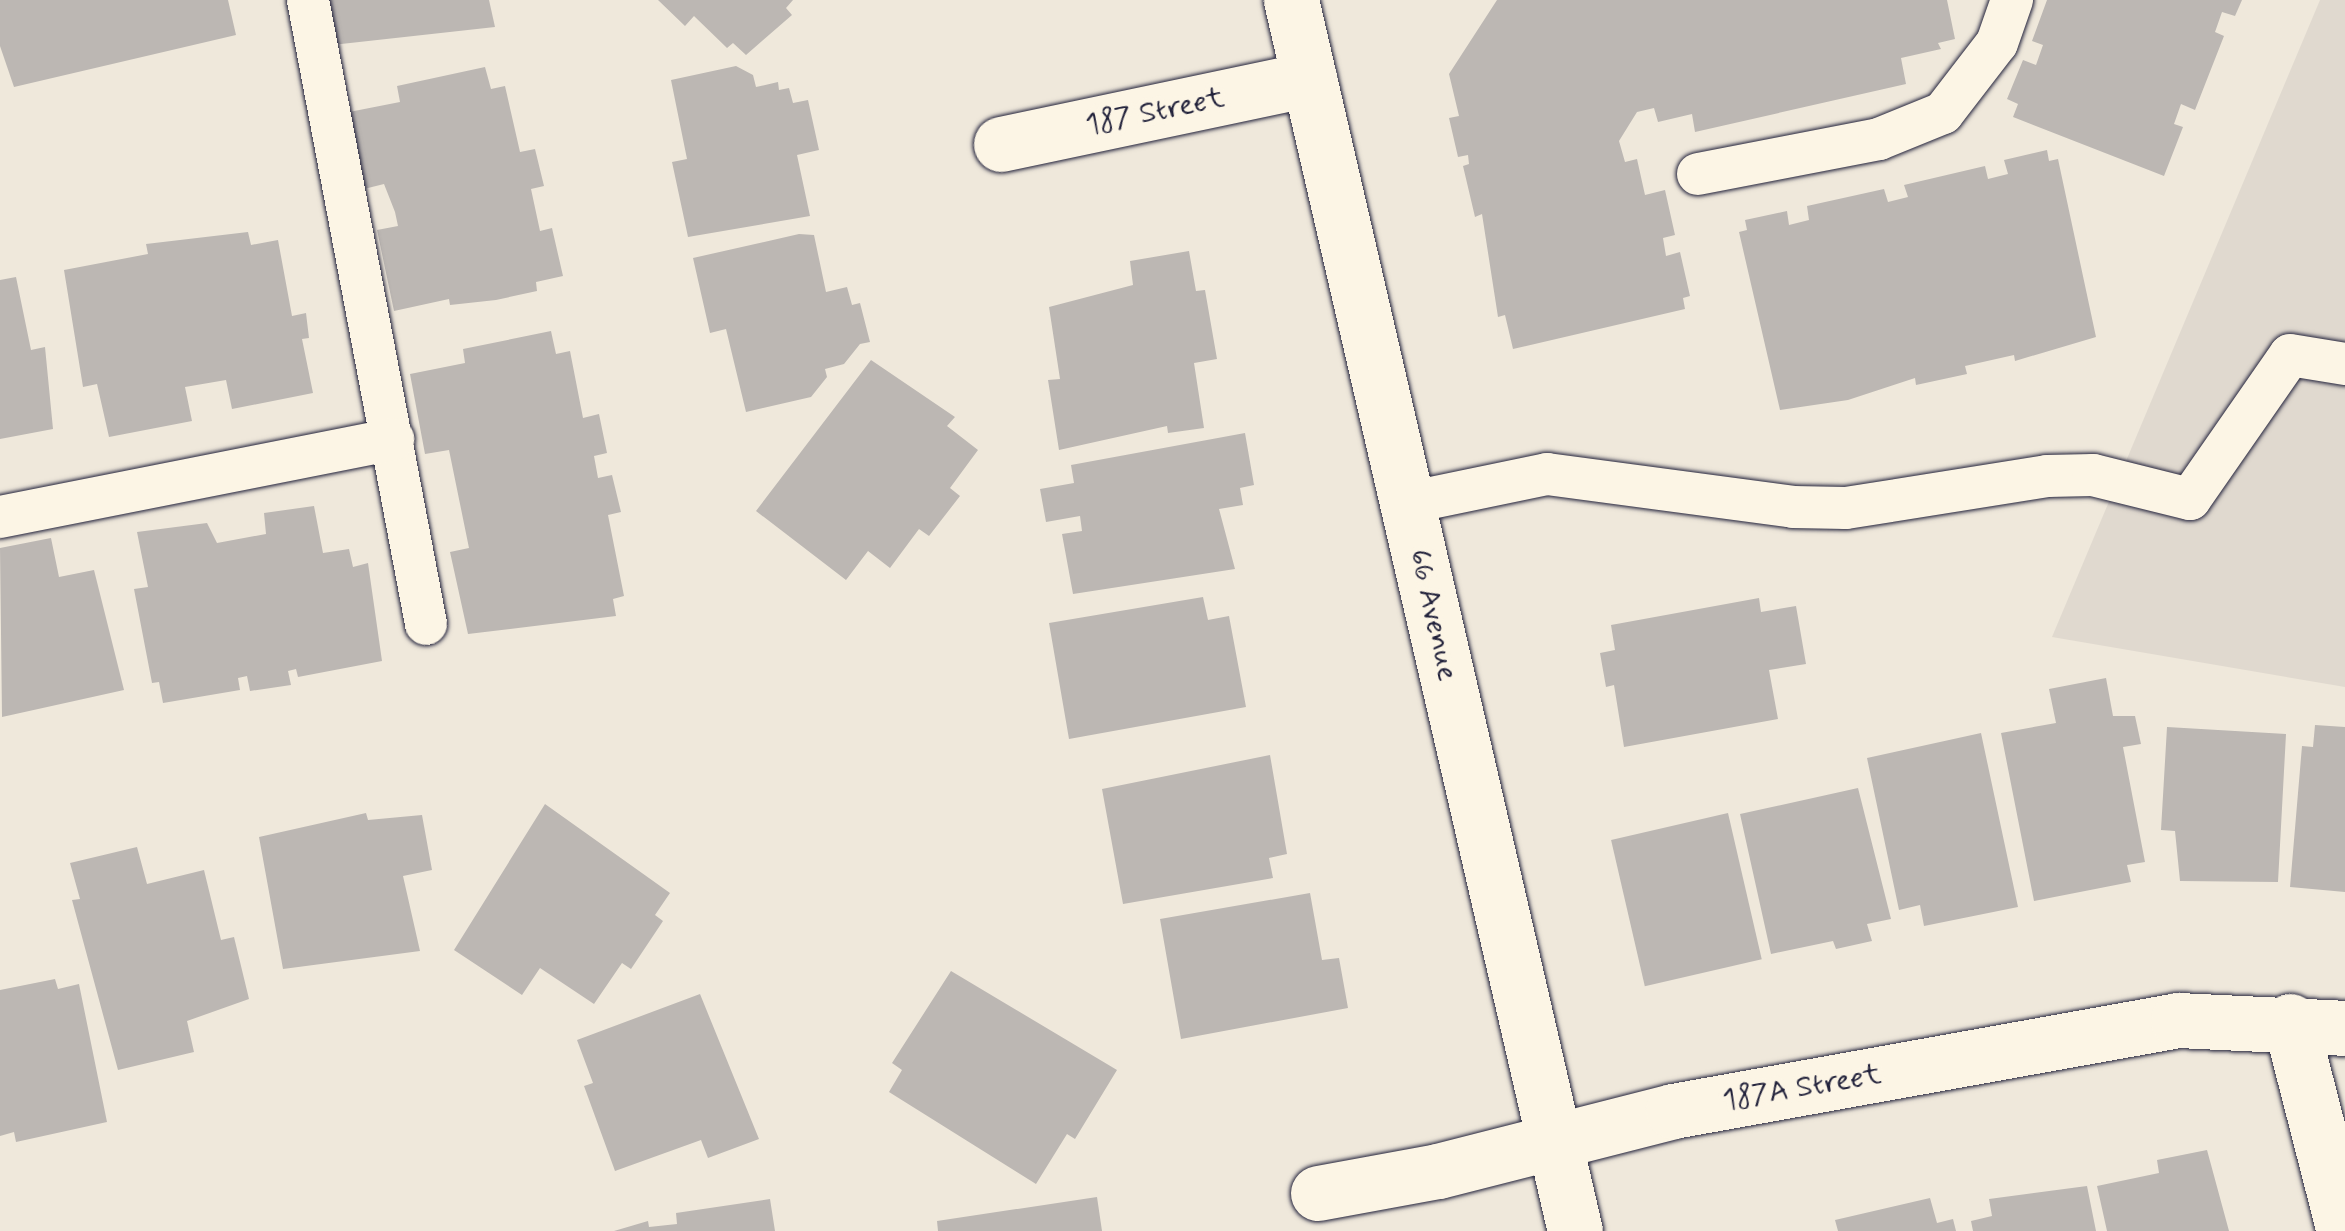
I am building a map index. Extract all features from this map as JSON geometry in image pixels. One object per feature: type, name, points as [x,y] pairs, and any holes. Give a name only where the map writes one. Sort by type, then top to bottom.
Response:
[{"type":"street","name":"66 Avenue","points":[[1291,0],[1576,1231]]},
{"type":"street","name":"187 Street","points":[[1001,144],[1309,79]]},
{"type":"street","name":"187A Street","points":[[1318,1192],[1673,1112],[2178,1020],[2290,1021],[2345,1028]]},
{"type":"street","points":[[2290,1021],[2344,1231]]},
{"type":"lane","points":[[308,0],[426,624]]},
{"type":"lane","points":[[1698,174],[1880,139],[1943,114],[1997,42],[2012,0]]},
{"type":"lane","points":[[1408,503],[1547,474],[1792,507],[1846,508],[2062,476],[2094,475],[2190,499],[2290,355],[2345,364]]},
{"type":"lane","points":[[0,516],[393,439]]},
{"type":"shaded area","points":[[2320,0],[2345,0],[2345,687],[2052,637]]},
{"type":"building","points":[[0,0],[228,0],[236,35],[14,87],[0,46]]},
{"type":"building","points":[[314,0],[489,0],[495,27],[323,46]]},
{"type":"building","points":[[658,0],[793,0],[786,8],[792,15],[746,55],[733,43],[727,48],[694,16],[685,26]]},
{"type":"building","points":[[1497,0],[1947,0],[1955,39],[1938,43],[1941,49],[1901,58],[1906,84],[1695,132],[1692,114],[1658,122],[1654,108],[1637,112],[1619,141],[1625,162],[1637,159],[1645,195],[1665,190],[1675,235],[1663,238],[1666,256],[1680,252],[1690,296],[1683,298],[1685,309],[1513,349],[1505,315],[1498,317],[1482,214],[1475,217],[1463,166],[1469,164],[1468,155],[1458,157],[1449,118],[1459,116],[1449,74]]},
{"type":"building","points":[[2047,0],[2242,0],[2235,16],[2222,12],[2215,32],[2224,36],[2195,110],[2181,104],[2174,124],[2183,127],[2164,176],[2013,117],[2018,104],[2007,99],[2023,60],[2036,65],[2043,45],[2032,41]]},
{"type":"building","points":[[736,66],[753,75],[756,87],[778,82],[779,90],[789,88],[793,103],[808,100],[819,150],[797,155],[810,216],[688,237],[672,162],[687,159],[671,80]]},
{"type":"building","points":[[485,67],[491,89],[505,86],[520,152],[535,149],[544,186],[531,189],[540,231],[552,228],[563,276],[536,282],[537,291],[496,300],[450,305],[449,299],[394,311],[377,230],[398,226],[395,212],[384,184],[360,190],[344,113],[400,102],[397,86]]},
{"type":"building","points":[[2047,150],[2049,161],[2058,159],[2096,337],[2015,361],[2014,355],[1965,366],[1967,374],[1916,385],[1915,378],[1848,400],[1780,410],[1739,232],[1747,230],[1745,220],[1787,211],[1789,225],[1809,220],[1807,206],[1884,189],[1888,202],[1908,197],[1904,185],[1985,166],[1988,179],[2008,174],[2004,160]]},
{"type":"building","points":[[248,232],[251,245],[278,240],[292,316],[306,313],[309,338],[302,339],[313,393],[232,409],[226,380],[185,387],[192,421],[109,437],[97,384],[83,387],[64,270],[148,254],[146,244]]},
{"type":"building","points":[[799,234],[814,235],[826,292],[847,287],[852,305],[860,303],[870,342],[860,344],[844,364],[825,369],[827,377],[811,397],[746,412],[726,329],[710,333],[693,258]]},
{"type":"building","points":[[1189,251],[1196,291],[1205,290],[1217,359],[1194,363],[1204,428],[1168,433],[1167,426],[1059,450],[1048,380],[1060,379],[1049,307],[1133,285],[1130,261]]},
{"type":"building","points":[[16,277],[31,350],[45,347],[53,429],[0,439],[0,280]]},
{"type":"building","points":[[551,331],[556,354],[570,351],[583,418],[599,414],[607,453],[594,456],[598,478],[612,475],[621,512],[608,515],[624,596],[613,599],[616,616],[468,634],[450,552],[469,548],[449,450],[425,454],[410,374],[465,363],[463,349]]},
{"type":"building","points":[[871,360],[955,417],[947,426],[978,450],[950,488],[960,496],[929,536],[919,529],[890,568],[868,551],[846,580],[756,511]]},
{"type":"building","points":[[1245,433],[1254,485],[1240,488],[1243,505],[1219,509],[1235,569],[1073,594],[1062,534],[1082,531],[1080,516],[1046,522],[1040,489],[1074,483],[1071,465]]},
{"type":"building","points":[[314,506],[323,553],[349,549],[353,567],[368,563],[382,661],[298,677],[296,669],[288,671],[291,685],[250,691],[247,676],[238,678],[240,690],[163,703],[159,682],[152,683],[134,589],[148,587],[137,532],[207,523],[217,543],[266,534],[264,513]]},
{"type":"building","points":[[51,538],[59,577],[94,570],[124,690],[2,717],[0,548]]},
{"type":"building","points":[[1203,597],[1208,620],[1229,616],[1246,707],[1069,739],[1049,623]]},
{"type":"building","points":[[1759,598],[1761,612],[1796,606],[1806,664],[1769,670],[1778,719],[1624,747],[1614,685],[1606,687],[1600,653],[1615,650],[1611,625]]},
{"type":"building","points":[[2106,678],[2113,716],[2135,716],[2141,744],[2123,747],[2145,862],[2127,865],[2131,882],[2034,901],[2001,733],[2056,723],[2049,689]]},
{"type":"building","points":[[2315,725],[2345,727],[2345,892],[2290,887],[2302,746],[2313,747]]},
{"type":"building","points":[[2167,727],[2286,734],[2278,882],[2180,881],[2175,831],[2161,830]]},
{"type":"building","points":[[1981,733],[2018,907],[1924,926],[1920,905],[1899,910],[1867,758]]},
{"type":"building","points":[[1270,755],[1287,854],[1269,858],[1273,878],[1123,904],[1102,789]]},
{"type":"building","points":[[1858,788],[1891,919],[1867,924],[1872,941],[1836,949],[1833,941],[1771,954],[1740,814]]},
{"type":"building","points":[[545,804],[670,893],[655,915],[663,921],[631,969],[622,963],[594,1004],[540,968],[522,995],[454,950]]},
{"type":"building","points":[[366,813],[368,820],[422,815],[432,870],[403,876],[420,951],[283,969],[259,837]]},
{"type":"building","points":[[1728,813],[1762,959],[1645,986],[1611,840]]},
{"type":"building","points":[[137,847],[147,884],[204,870],[221,940],[234,937],[249,999],[187,1021],[194,1052],[118,1070],[72,900],[80,899],[70,863]]},
{"type":"building","points":[[1310,893],[1322,960],[1339,958],[1348,1008],[1181,1039],[1160,919]]},
{"type":"building","points":[[951,971],[1117,1070],[1075,1139],[1067,1134],[1036,1184],[889,1092],[902,1070],[892,1063]]},
{"type":"building","points":[[55,979],[58,989],[79,984],[107,1122],[16,1142],[14,1132],[0,1136],[0,990]]},
{"type":"building","points":[[700,994],[759,1139],[708,1158],[701,1140],[615,1171],[584,1086],[593,1083],[577,1040]]},
{"type":"building","points":[[2207,1150],[2229,1231],[2107,1231],[2097,1186],[2159,1173],[2157,1160]]},
{"type":"building","points":[[2087,1186],[2096,1231],[1973,1231],[1971,1221],[1992,1216],[1989,1199]]},
{"type":"building","points":[[1097,1197],[1102,1231],[938,1231],[937,1221]]},
{"type":"building","points":[[1930,1198],[1937,1223],[1953,1219],[1956,1231],[1838,1231],[1835,1220]]},
{"type":"building","points":[[770,1199],[775,1231],[614,1231],[648,1221],[649,1227],[677,1224],[676,1213]]}]
